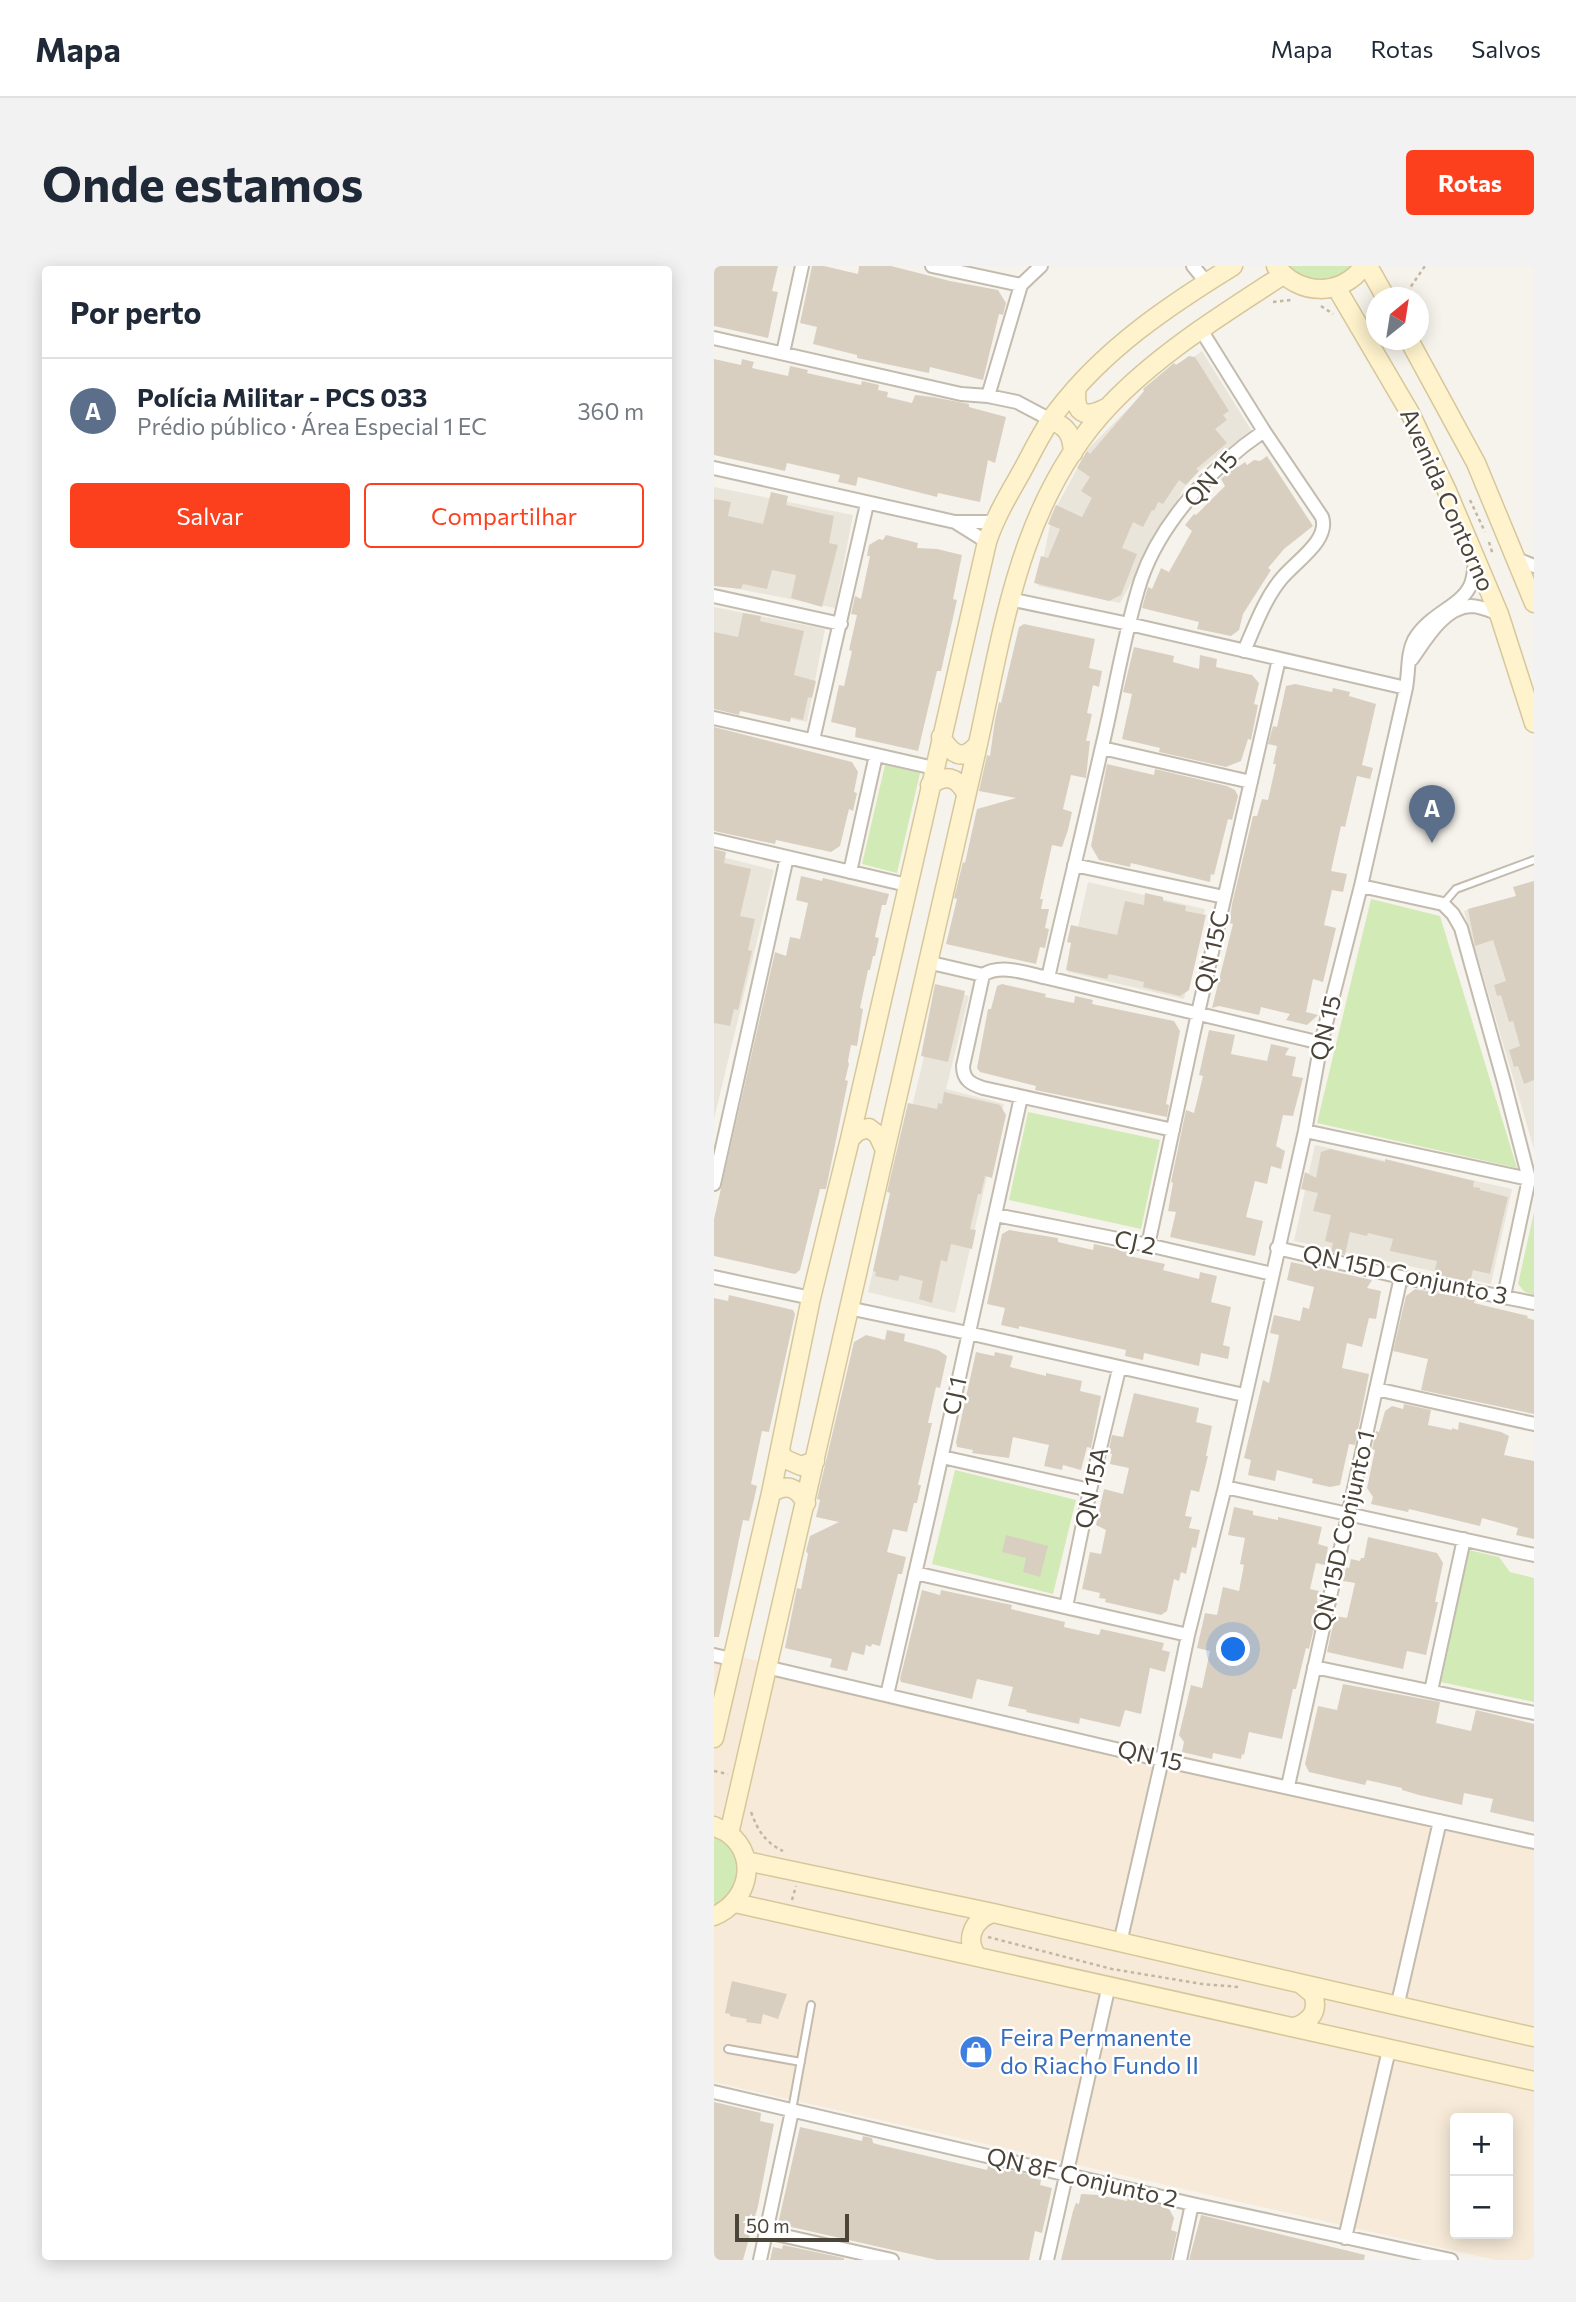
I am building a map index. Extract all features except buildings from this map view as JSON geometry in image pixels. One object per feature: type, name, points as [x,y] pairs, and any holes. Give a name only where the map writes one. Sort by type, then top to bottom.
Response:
[{"type":"main road","points":[[714,1738],[723,1657],[771,1493],[811,1298],[941,737],[994,522],[1051,420],[1077,387],[1127,338],[1169,306],[1233,266]]},
{"type":"main road","points":[[714,1916],[735,1903],[745,1883],[746,1861],[740,1846],[722,1830],[741,1779],[806,1503],[1009,599],[1021,556],[1037,516],[1073,453],[1107,408],[1142,375],[1279,270],[1294,283],[1322,290],[1348,282],[1366,266],[1379,287]]},
{"type":"main road","name":"Avenida Contorno","points":[[1336,287],[1410,413],[1447,491],[1499,614],[1534,723]]},
{"type":"main road","name":"Avenida Contorno","points":[[1414,350],[1476,463],[1534,601]]},
{"type":"main road","points":[[1077,387],[1074,401],[1083,412],[1090,414],[1107,408]]},
{"type":"main road","points":[[1051,420],[1070,433],[1073,453]]},
{"type":"main road","points":[[941,737],[952,752],[959,754],[966,755],[978,744]]},
{"type":"main road","points":[[932,776],[939,779],[953,778],[966,793]]},
{"type":"main road","points":[[850,1139],[858,1131],[869,1128],[878,1135],[884,1148]]},
{"type":"main road","points":[[780,1452],[785,1459],[801,1466],[814,1461]]},
{"type":"main road","points":[[771,1493],[791,1487],[797,1490],[806,1503]]},
{"type":"main road","points":[[746,1861],[993,1913],[1534,2037]]},
{"type":"main road","points":[[735,1903],[1534,2081]]},
{"type":"main road","points":[[977,1956],[971,1944],[974,1925],[993,1913]]},
{"type":"main road","points":[[1295,2027],[1309,2020],[1316,2007],[1313,1994],[1301,1984]]},
{"type":"street","points":[[783,353],[802,266]]},
{"type":"street","points":[[932,266],[1021,285]]},
{"type":"street","points":[[1193,266],[1207,283]]},
{"type":"street","points":[[988,396],[1021,285],[1033,268]]},
{"type":"street","points":[[1201,330],[1325,525],[1315,544],[1280,580],[1262,609],[1244,651]]},
{"type":"street","points":[[714,338],[961,394],[1017,402],[1051,420]]},
{"type":"street","name":"QN 15","points":[[1048,978],[1129,624],[1142,578],[1156,548],[1175,519],[1212,472],[1264,431]]},
{"type":"street","points":[[714,468],[955,522],[994,522]]},
{"type":"street","points":[[813,740],[867,504]]},
{"type":"street","points":[[955,522],[987,542]]},
{"type":"street","name":"QN 15","points":[[1119,1943],[1305,1131],[1321,1043],[1361,886],[1406,688],[1409,652],[1423,628],[1469,590],[1475,559]]},
{"type":"street","points":[[1517,559],[1534,566]]},
{"type":"street","points":[[714,596],[841,624]]},
{"type":"street","points":[[1009,599],[1406,688]]},
{"type":"street","name":"QN 15","points":[[1410,662],[1439,623],[1457,611],[1471,606],[1499,614]]},
{"type":"street","name":"QN 15C","points":[[1148,1245],[1279,659]]},
{"type":"street","points":[[714,718],[876,755],[932,776]]},
{"type":"street","points":[[1102,748],[1251,782]]},
{"type":"street","points":[[850,872],[876,755]]},
{"type":"street","points":[[714,840],[907,885]]},
{"type":"street","points":[[714,1184],[718,1148],[787,857]]},
{"type":"street","points":[[1074,865],[1224,897]]},
{"type":"street","points":[[1361,886],[1443,904],[1461,928],[1529,1179],[1504,1296]]},
{"type":"street","points":[[927,962],[983,975]]},
{"type":"street","points":[[1173,1130],[973,1084],[963,1074],[983,975],[989,971],[1004,970],[1048,978],[1321,1043]]},
{"type":"street","name":"CJ 1","points":[[887,1695],[1021,1097]]},
{"type":"street","points":[[1305,1131],[1529,1179]]},
{"type":"street","name":"CJ 2","points":[[996,1215],[1148,1245],[1272,1274]]},
{"type":"street","name":"QN 15D Conjunto 3","points":[[1277,1248],[1401,1277],[1534,1303]]},
{"type":"street","points":[[714,1277],[811,1298]]},
{"type":"street","name":"QN 15D Conjunto 1","points":[[1289,1786],[1401,1277]]},
{"type":"street","points":[[848,1308],[1244,1395]]},
{"type":"street","name":"QN 15A","points":[[1066,1607],[1119,1369]]},
{"type":"street","points":[[1377,1389],[1534,1424]]},
{"type":"street","points":[[942,1457],[1090,1490]]},
{"type":"street","points":[[1225,1487],[1534,1555]]},
{"type":"street","points":[[1431,1691],[1464,1539]]},
{"type":"street","points":[[915,1573],[1188,1635]]},
{"type":"street","name":"QN 15","points":[[766,1667],[1534,1842]]},
{"type":"street","points":[[1314,1667],[1534,1713]]},
{"type":"street","points":[[1397,2007],[1440,1821]]},
{"type":"street","points":[[1047,2260],[1109,1985]]},
{"type":"street","points":[[1345,2238],[1389,2050]]},
{"type":"street","name":"QN 8F Conjunto 2","points":[[714,2092],[1192,2204],[1451,2260]]},
{"type":"street","points":[[760,2260],[792,2110]]},
{"type":"street","points":[[1180,2260],[1192,2204]]},
{"type":"street","points":[[767,2232],[892,2260]]},
{"type":"lane","points":[[1443,904],[1457,889],[1534,860]]},
{"type":"lane","points":[[792,2110],[811,2005]]},
{"type":"lane","points":[[728,2049],[801,2062]]},
{"type":"path","points":[[1411,287],[1425,266]]},
{"type":"path","points":[[1269,303],[1300,299]]},
{"type":"path","points":[[1319,305],[1335,315]]},
{"type":"path","points":[[714,1771],[741,1779]]},
{"type":"path","points":[[751,1801],[751,1812],[759,1831],[769,1843],[786,1852]]},
{"type":"path","points":[[788,1914],[800,1872]]},
{"type":"path","points":[[973,1931],[1112,1969],[1202,1984],[1248,1988]]},
{"type":"shaded area","points":[[1202,351],[1251,430],[1189,479],[1120,603],[1038,586],[1052,515],[1088,449],[1140,397]]},
{"type":"shaded area","points":[[714,487],[853,515],[835,608],[714,584]]},
{"type":"shaded area","points":[[714,607],[825,629],[807,722],[714,704]]},
{"type":"shaded area","points":[[714,855],[774,870],[714,1119]]},
{"type":"shaded area","points":[[1088,882],[1205,909],[1184,999],[1068,972]]},
{"type":"shaded area","points":[[1534,891],[1534,1149],[1464,911]]},
{"type":"shaded area","points":[[940,989],[969,996],[946,1089],[1004,1104],[955,1313],[868,1292]]},
{"type":"shaded area","points":[[1315,1145],[1512,1189],[1491,1284],[1294,1241]]},
{"type":"shaded area","points":[[714,1651],[1534,1834],[1534,2260],[1495,2260],[714,2082]]},
{"type":"green space","points":[[1284,266],[1355,266],[1346,278],[1316,284]]},
{"type":"green space","points":[[885,765],[920,773],[897,873],[862,864]]},
{"type":"green space","points":[[1371,899],[1440,916],[1517,1168],[1317,1123]]},
{"type":"green space","points":[[1028,1112],[1160,1140],[1141,1229],[1009,1200]]},
{"type":"green space","points":[[1534,1212],[1534,1295],[1525,1292],[1518,1284]]},
{"type":"green space","points":[[955,1470],[1076,1500],[1053,1594],[932,1564]]},
{"type":"green space","points":[[1469,1550],[1499,1557],[1510,1572],[1534,1578],[1534,1702],[1441,1682]]},
{"type":"green space","points":[[714,1833],[732,1849],[738,1869],[732,1890],[714,1905]]},
{"type":"place","name":"Polícia Militar - PCS 033","points":[[1432,843]]},
{"type":"place","name":"Feira Permanente do Riacho Fundo II","points":[[976,2052]]}]
